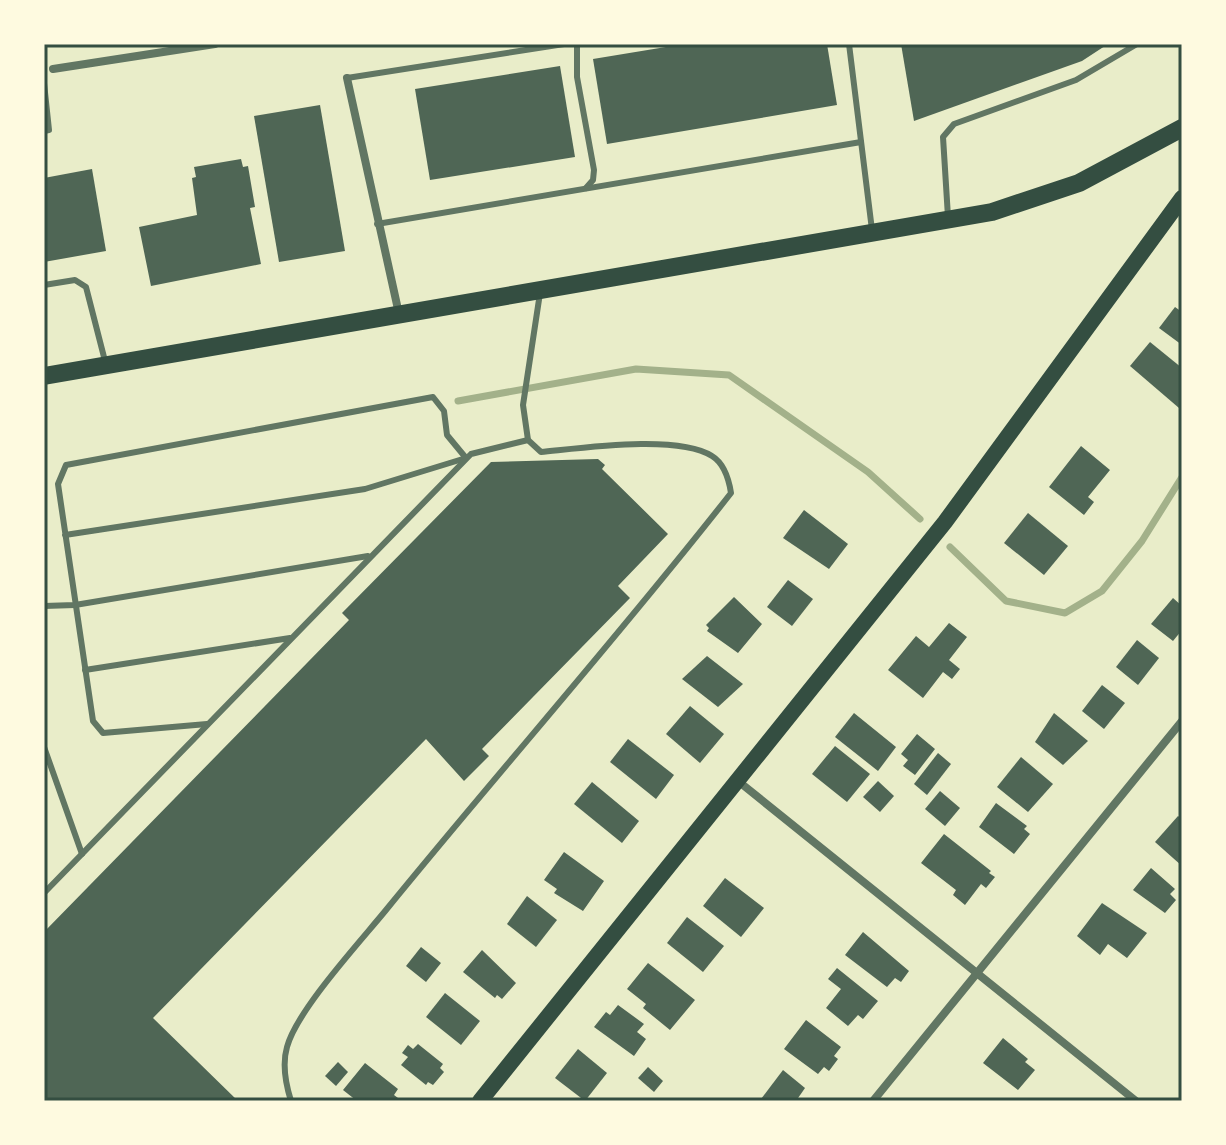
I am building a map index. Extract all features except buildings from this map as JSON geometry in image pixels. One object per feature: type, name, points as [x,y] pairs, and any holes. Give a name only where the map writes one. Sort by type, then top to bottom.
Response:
[{"type":"main road","points":[[44,376],[948,221],[1007,208],[1079,183],[1182,128]]},
{"type":"main road","points":[[480,1101],[945,522],[1182,198]]},
{"type":"street","points":[[139,44],[141,56]]},
{"type":"street","points":[[48,69],[215,44]]},
{"type":"street","points":[[347,78],[399,314]]},
{"type":"street","points":[[873,1101],[1182,721]]},
{"type":"street","points":[[738,781],[1136,1101]]},
{"type":"lane","points":[[347,78],[564,44]]},
{"type":"lane","points":[[577,44],[577,77],[594,170],[593,180],[586,188]]},
{"type":"lane","points":[[849,44],[873,234]]},
{"type":"lane","points":[[948,221],[943,137],[954,124],[1076,80],[1137,44]]},
{"type":"lane","points":[[44,83],[49,130],[44,131]]},
{"type":"lane","points":[[377,224],[861,142]]},
{"type":"lane","points":[[44,285],[75,280],[86,287],[106,365]]},
{"type":"lane","points":[[291,1101],[286,1083],[287,1047],[314,998],[456,823],[618,635],[731,493],[728,475],[712,456],[669,445],[541,452],[528,440],[523,405],[540,290]]},
{"type":"lane","points":[[207,724],[103,733],[93,721],[58,484],[66,465],[433,397],[444,411],[447,435],[466,458]]},
{"type":"lane","points":[[44,893],[466,458],[471,454],[528,440]]},
{"type":"lane","points":[[65,535],[365,489],[466,458]]},
{"type":"lane","points":[[44,606],[75,605],[369,556]]},
{"type":"lane","points":[[85,670],[290,638]]},
{"type":"lane","points":[[44,747],[82,854]]},
{"type":"waterway","points":[[458,401],[636,369],[729,375],[868,472],[920,519]]},
{"type":"waterway","points":[[950,547],[1006,601],[1065,613],[1102,591],[1142,541],[1182,477]]}]
